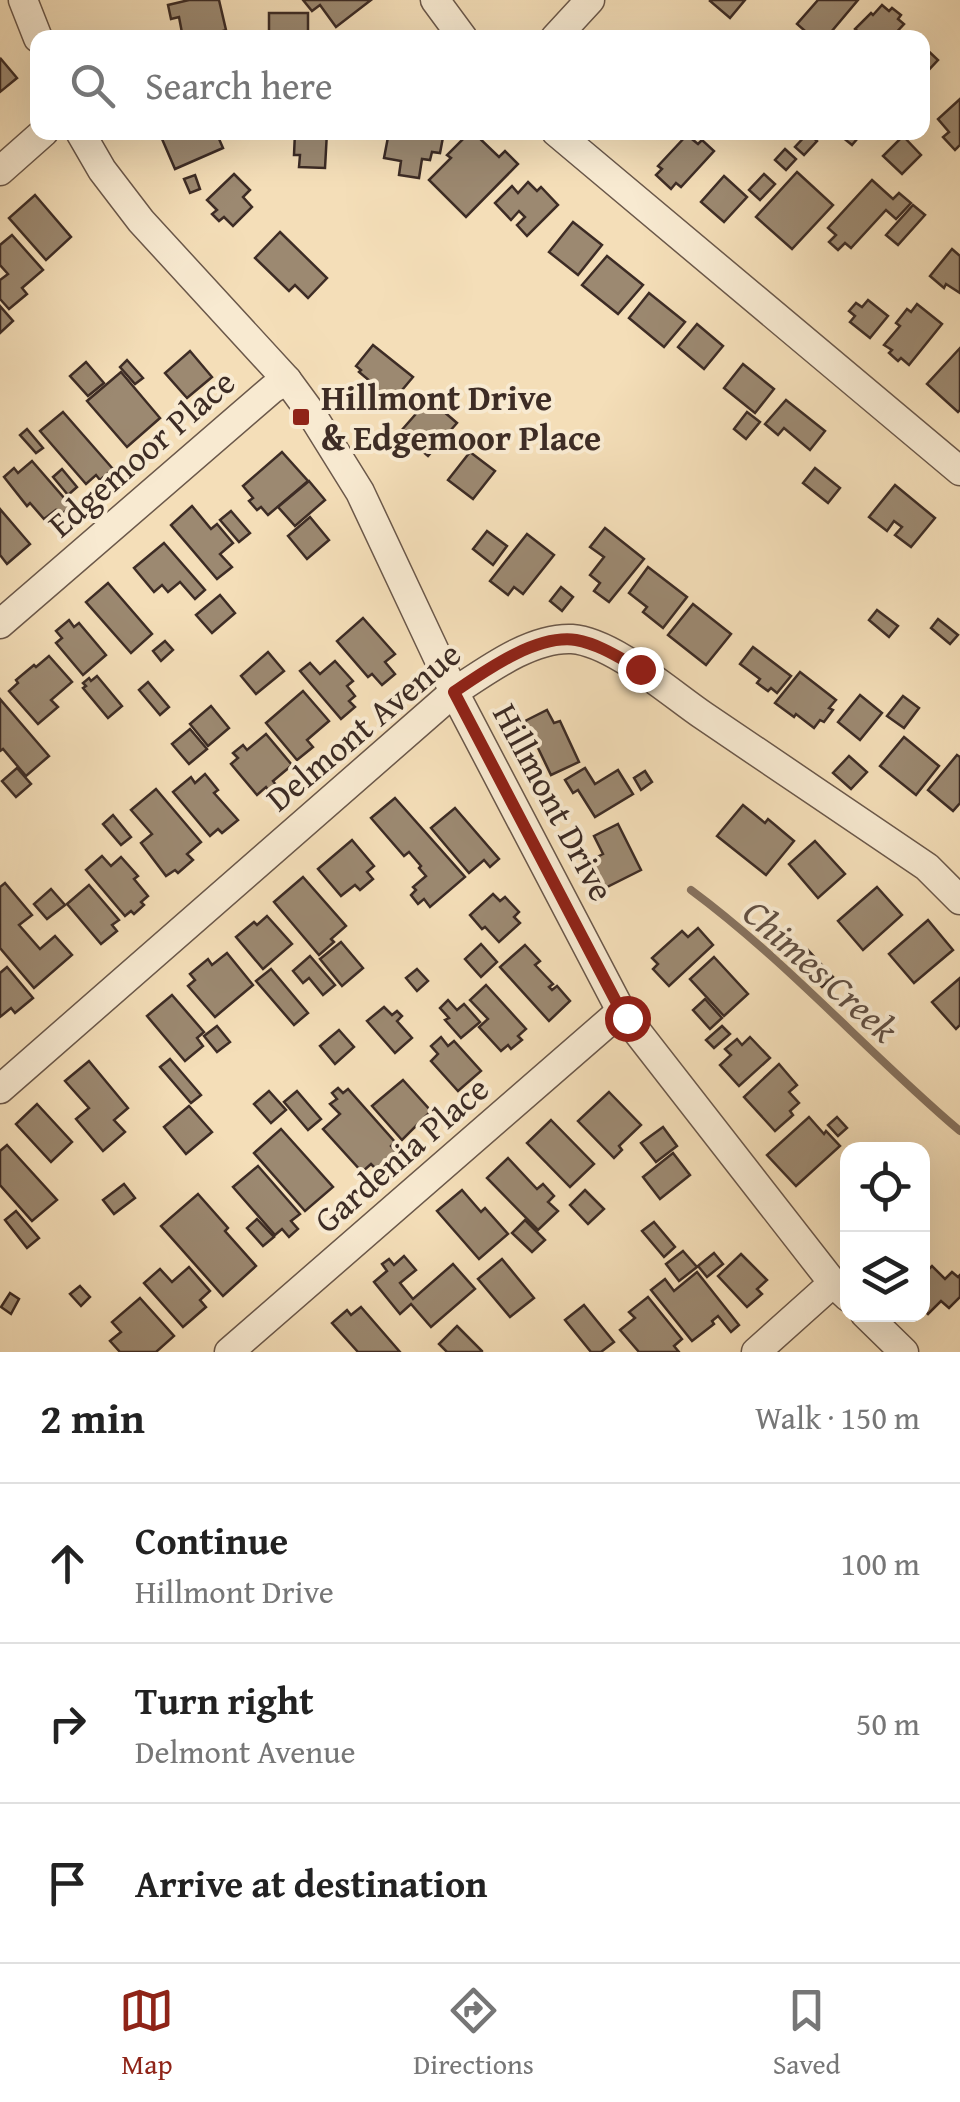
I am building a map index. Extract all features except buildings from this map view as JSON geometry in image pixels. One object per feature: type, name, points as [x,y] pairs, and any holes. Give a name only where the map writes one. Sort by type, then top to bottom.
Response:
[{"type":"street","points":[[24,0],[35,30]]},
{"type":"street","points":[[435,0],[457,30]]},
{"type":"street","points":[[562,30],[590,0]]},
{"type":"street","points":[[0,171],[35,140]]},
{"type":"street","name":"Hillmont Drive","points":[[85,140],[141,221],[288,380],[360,492],[454,692],[621,1011],[840,1290]]},
{"type":"street","points":[[566,140],[960,471]]},
{"type":"street","name":"Edgemoor Place","points":[[0,624],[272,389],[288,380]]},
{"type":"street","name":"Delmont Avenue","points":[[0,1089],[454,692],[491,667],[546,642],[573,639],[599,647],[640,669],[927,867],[960,900]]},
{"type":"street","name":"Gardenia Place","points":[[229,1352],[621,1011]]},
{"type":"street","points":[[756,1352],[840,1290]]},
{"type":"street","points":[[873,1322],[904,1352]]},
{"type":"waterway","name":"Chimes Creek","points":[[691,890],[761,947],[960,1131]]},
{"type":"place","name":"Hillmont Drive & Edgemoor Place","points":[[301,417]]},
{"type":"route","points":[[627,1018],[454,692],[491,667],[546,642],[573,639],[599,647],[640,669]]}]
